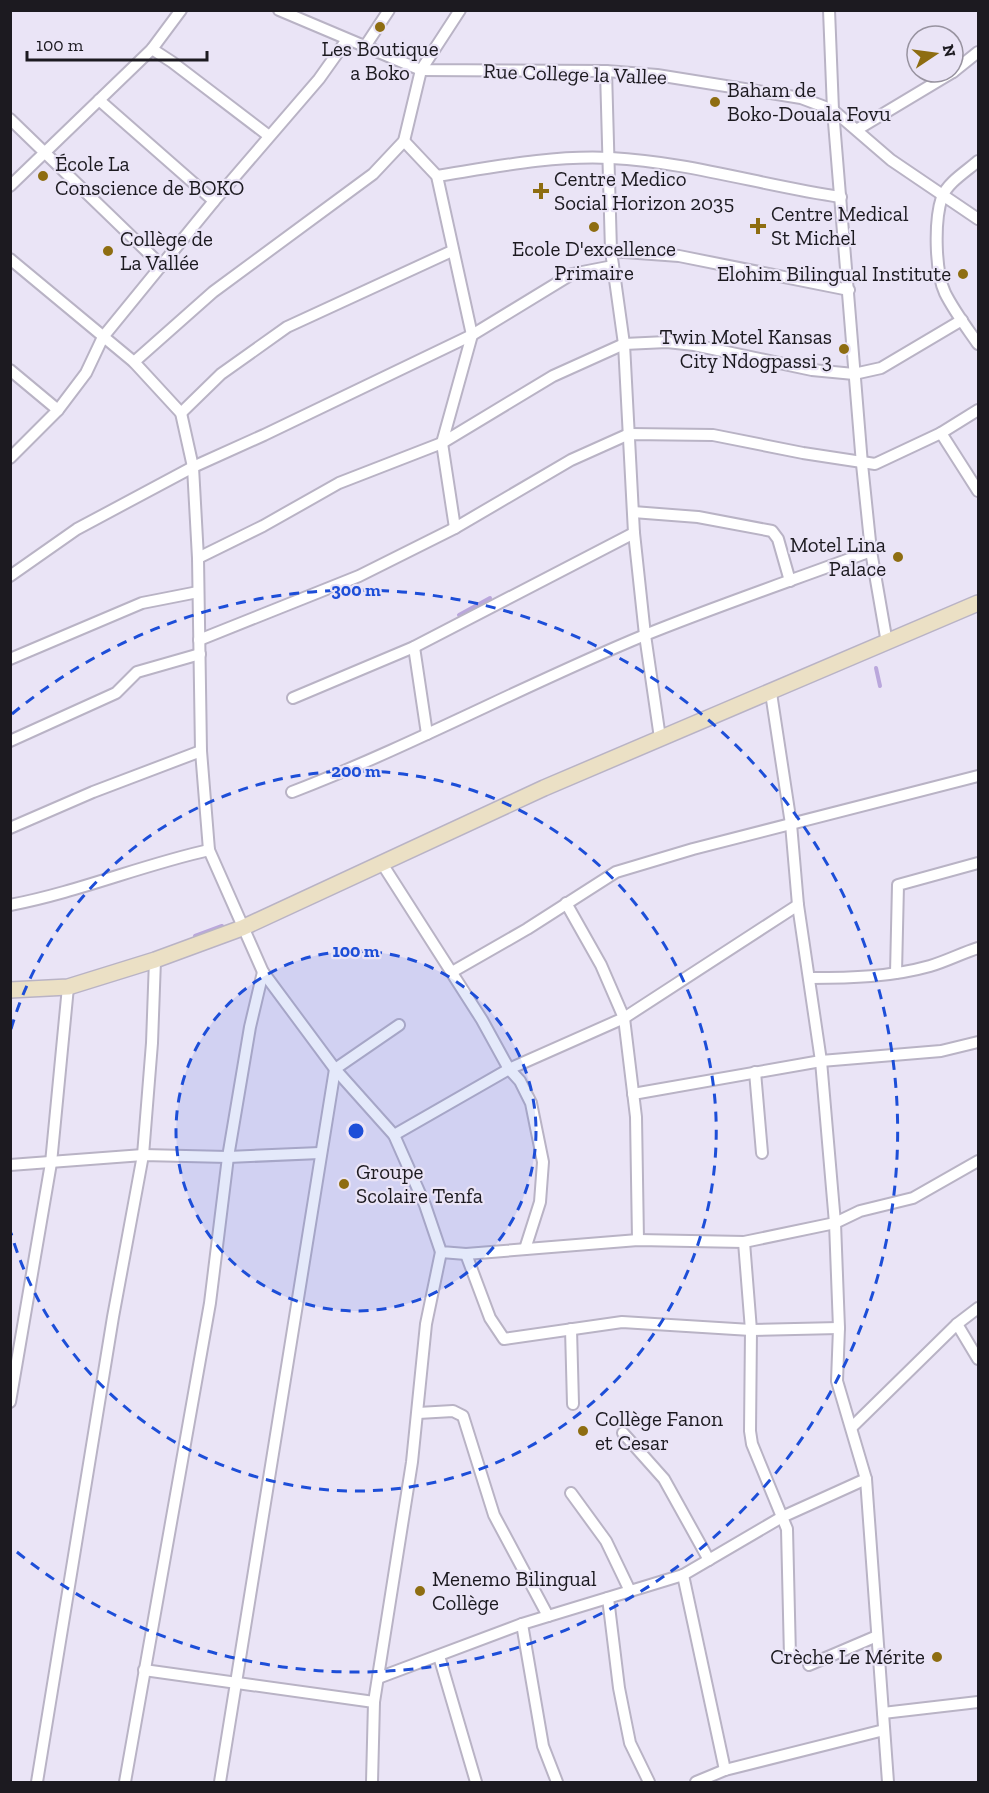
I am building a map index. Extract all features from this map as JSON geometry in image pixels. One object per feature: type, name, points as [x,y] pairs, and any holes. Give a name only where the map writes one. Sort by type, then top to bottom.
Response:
[{"type":"main road","points":[[10,990],[68,987],[155,960],[242,928],[381,862],[660,738],[771,693],[978,603]]},
{"type":"street","points":[[10,186],[152,49],[181,10]]},
{"type":"street","points":[[364,48],[389,10]]},
{"type":"street","points":[[134,362],[213,292],[373,174],[404,141],[421,70],[460,10]]},
{"type":"street","points":[[828,10],[833,110],[862,464],[871,551],[887,643]]},
{"type":"street","points":[[283,12],[364,48],[421,70]]},
{"type":"street","points":[[10,458],[58,410],[86,373],[103,337],[214,201],[319,79],[346,40]]},
{"type":"street","points":[[152,49],[269,136]]},
{"type":"street","points":[[965,62],[978,52]]},
{"type":"street","name":"Rue College la Vallee","points":[[421,70],[606,71],[657,75],[801,98],[833,110],[858,129],[891,160],[978,219]]},
{"type":"street","points":[[606,71],[611,251],[624,344],[634,533],[645,635],[660,738]]},
{"type":"street","points":[[858,129],[933,84]]},
{"type":"street","points":[[99,100],[214,201]]},
{"type":"street","points":[[10,119],[162,266]]},
{"type":"street","points":[[404,141],[437,176],[472,335],[442,443],[455,528]]},
{"type":"street","points":[[437,176],[524,162],[610,158],[723,173],[841,197]]},
{"type":"street","points":[[978,161],[952,183],[943,196],[937,231],[941,280],[945,293],[978,344]]},
{"type":"street","points":[[181,413],[221,375],[287,327],[452,251]]},
{"type":"street","points":[[611,251],[679,256],[849,290]]},
{"type":"street","points":[[10,259],[134,362],[181,413],[193,467],[198,558],[201,751],[209,850],[263,972],[335,1069],[394,1134],[425,1205],[441,1252],[426,1324],[418,1413],[374,1701],[372,1782]]},
{"type":"street","points":[[10,576],[77,529],[193,467],[472,335],[572,274],[613,266]]},
{"type":"street","points":[[198,558],[263,526],[339,483],[442,443],[553,376],[624,344],[685,344],[812,370],[854,374],[880,368],[962,320]]},
{"type":"street","points":[[10,370],[58,410]]},
{"type":"street","points":[[199,640],[351,580],[455,528],[571,460],[629,434],[713,435],[862,464],[875,464],[941,433],[978,410]]},
{"type":"street","points":[[941,433],[978,491]]},
{"type":"street","points":[[633,513],[698,517],[772,531],[778,539],[790,581]]},
{"type":"street","points":[[293,698],[414,647],[634,533]]},
{"type":"street","points":[[292,792],[380,758],[427,734],[645,635],[871,551]]},
{"type":"street","points":[[10,659],[142,603],[198,592]]},
{"type":"street","points":[[414,647],[427,734]]},
{"type":"street","points":[[10,741],[116,693],[137,672],[200,654]]},
{"type":"street","points":[[771,693],[791,824],[798,905],[821,1061],[835,1222],[837,1381],[866,1479],[888,1782]]},
{"type":"street","points":[[10,828],[93,792],[201,751]]},
{"type":"street","points":[[452,972],[616,872],[978,776]]},
{"type":"street","points":[[10,905],[58,894],[164,860],[209,850]]},
{"type":"street","points":[[381,862],[452,972],[509,1069],[520,1080],[531,1103],[543,1152],[540,1203],[525,1249]]},
{"type":"street","points":[[896,974],[898,885],[978,863]]},
{"type":"street","points":[[566,903],[601,964],[624,1018],[638,1160],[638,1240]]},
{"type":"street","points":[[394,1134],[509,1069],[624,1018],[798,905]]},
{"type":"street","points":[[810,978],[855,978],[896,974],[931,965],[978,948]]},
{"type":"street","points":[[37,1782],[113,1317],[143,1155],[152,1043],[155,960]]},
{"type":"street","points":[[125,1782],[210,1303],[228,1157],[250,1027],[263,972]]},
{"type":"street","points":[[10,1402],[51,1163],[68,987]]},
{"type":"street","points":[[220,1782],[335,1069],[399,1025]]},
{"type":"street","points":[[633,1094],[821,1061],[941,1051],[978,1042]]},
{"type":"street","points":[[755,1072],[762,1153]]},
{"type":"street","points":[[10,1166],[143,1155],[228,1157],[320,1153]]},
{"type":"street","points":[[441,1252],[466,1254],[638,1240],[744,1242],[835,1222],[860,1211],[913,1198],[978,1161]]},
{"type":"street","points":[[744,1242],[751,1330],[750,1431],[752,1444],[788,1529],[790,1657]]},
{"type":"street","points":[[466,1254],[490,1318],[504,1340],[639,1321],[751,1330],[838,1328]]},
{"type":"street","points":[[852,1427],[957,1324],[978,1308]]},
{"type":"street","points":[[957,1324],[978,1359]]},
{"type":"street","points":[[571,1329],[573,1404]]},
{"type":"street","points":[[418,1413],[453,1411],[463,1416],[494,1515],[548,1616]]},
{"type":"street","points":[[623,1433],[664,1479],[709,1560]]},
{"type":"street","points":[[378,1678],[522,1624],[683,1575],[782,1517],[866,1479]]},
{"type":"street","points":[[571,1493],[606,1541],[630,1591]]},
{"type":"street","points":[[683,1575],[725,1770]]},
{"type":"street","points":[[608,1598],[619,1688],[630,1743],[648,1782]]},
{"type":"street","points":[[522,1624],[543,1746],[557,1782]]},
{"type":"street","points":[[808,1665],[877,1636]]},
{"type":"street","points":[[439,1656],[477,1782]]},
{"type":"street","points":[[144,1670],[374,1701]]},
{"type":"street","points":[[883,1713],[978,1702]]},
{"type":"street","points":[[697,1782],[725,1770],[884,1731]]},
{"type":"waterway","points":[[459,615],[490,598]]},
{"type":"waterway","points":[[876,668],[880,686]]},
{"type":"waterway","points":[[195,936],[222,926]]},
{"type":"place","name":"Les Boutique a Boko","points":[[380,27]]},
{"type":"place","name":"Baham de Boko-Douala Fovu","points":[[715,102]]},
{"type":"place","name":"École La Conscience de BOKO","points":[[43,176]]},
{"type":"place","name":"Centre Medico Social Horizon 2035","points":[[541,191]]},
{"type":"place","name":"Centre Medical St Michel","points":[[758,226]]},
{"type":"place","name":"Ecole D'excellence Primaire","points":[[594,227]]},
{"type":"place","name":"Collège de La Vallée","points":[[108,251]]},
{"type":"place","name":"Elohim Bilingual Institute","points":[[963,274]]},
{"type":"place","name":"Twin Motel Kansas City Ndogpassi 3","points":[[844,349]]},
{"type":"place","name":"Motel Lina Palace","points":[[898,557]]},
{"type":"place","name":"Groupe Scolaire Tenfa","points":[[344,1184]]},
{"type":"place","name":"Collège Fanon et Cesar","points":[[583,1431]]},
{"type":"place","name":"Menemo Bilingual Collège","points":[[420,1591]]},
{"type":"place","name":"Crèche Le Mérite","points":[[937,1657]]}]
